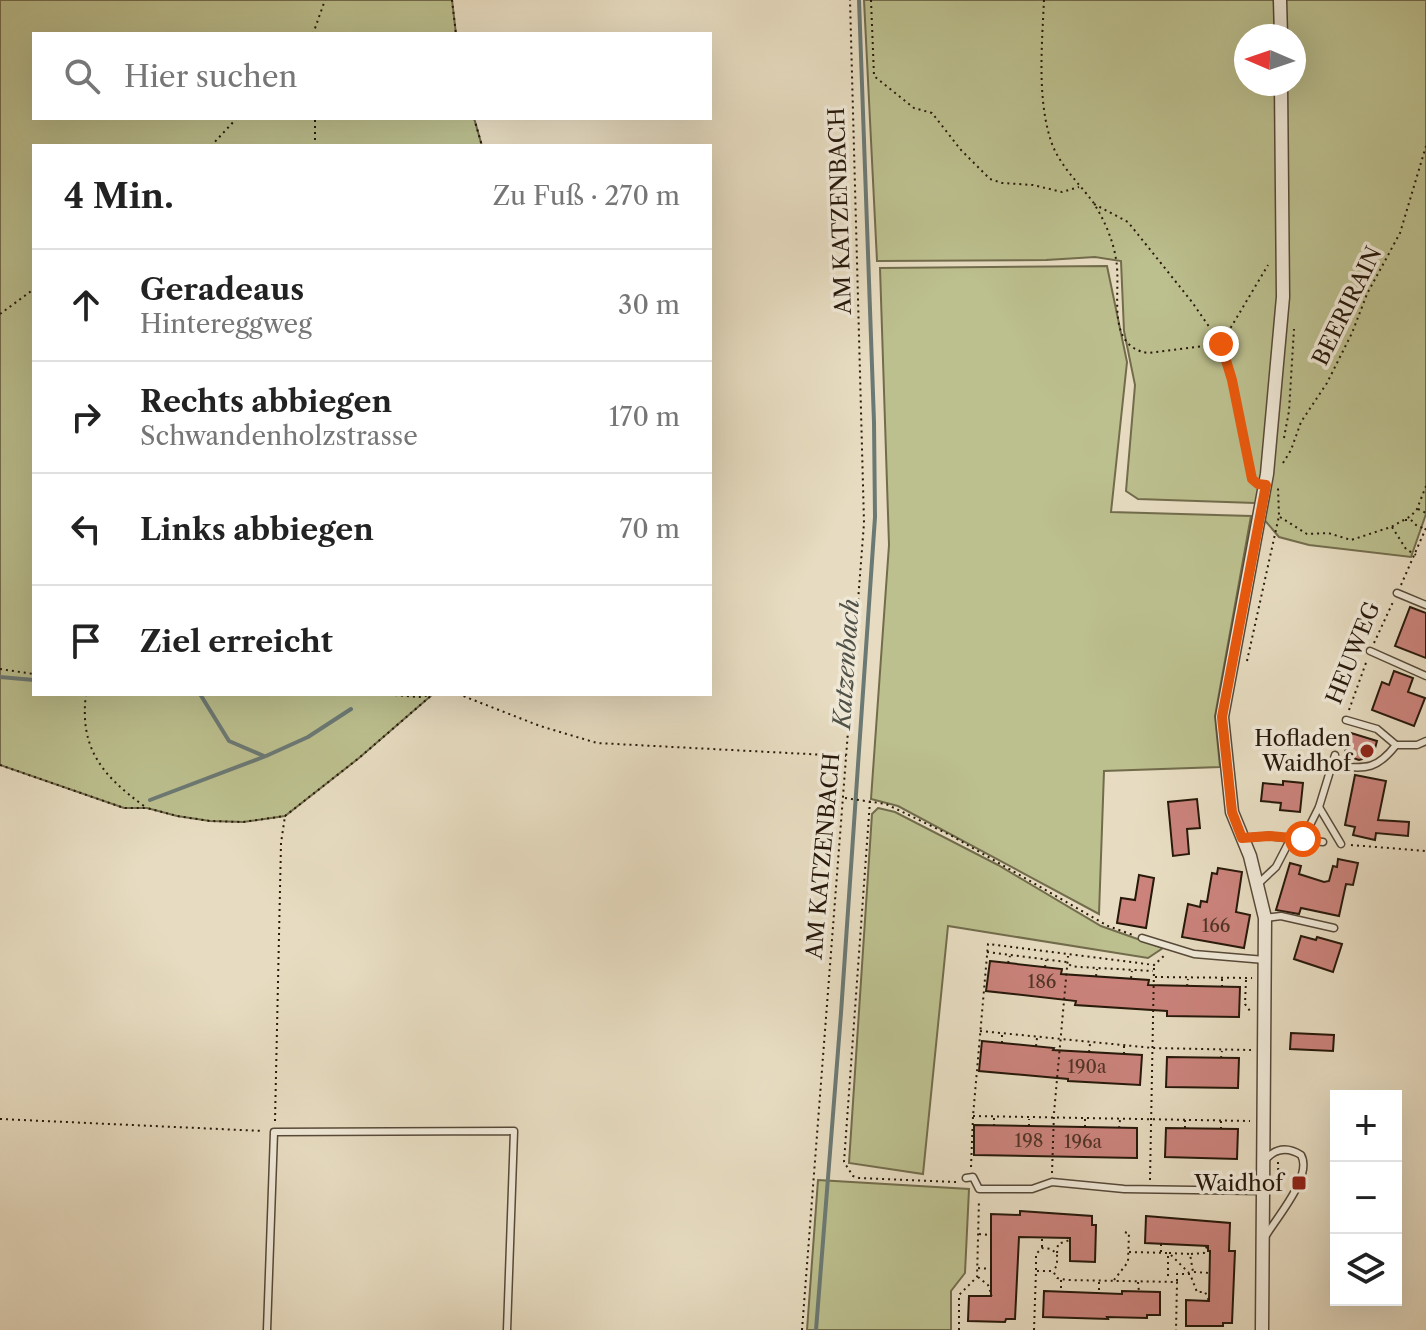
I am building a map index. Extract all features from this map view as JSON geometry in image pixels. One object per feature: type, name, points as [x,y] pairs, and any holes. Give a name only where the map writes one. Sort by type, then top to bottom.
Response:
[{"type":"street","points":[[1280,0],[1281,24]]},
{"type":"street","points":[[1262,1330],[1265,918],[1258,884],[1232,812],[1222,717],[1272,486],[1283,297],[1281,96]]},
{"type":"lane","points":[[1397,593],[1426,605]]},
{"type":"lane","points":[[1370,651],[1426,676]]},
{"type":"lane","points":[[1346,720],[1377,729],[1396,745],[1417,745],[1426,741]]},
{"type":"lane","points":[[1332,766],[1372,767],[1385,760],[1396,745]]},
{"type":"lane","points":[[1303,839],[1319,807],[1335,755]]},
{"type":"lane","points":[[1319,807],[1341,844]]},
{"type":"lane","points":[[1242,838],[1291,838],[1323,842]]},
{"type":"lane","points":[[1258,884],[1276,867],[1291,838]]},
{"type":"lane","points":[[1265,918],[1281,916],[1334,928]]},
{"type":"lane","points":[[1142,938],[1194,954],[1265,960]]},
{"type":"lane","points":[[267,1330],[274,1132],[514,1131],[507,1330]]},
{"type":"lane","points":[[1262,1243],[1299,1183],[1305,1167],[1304,1160],[1295,1152],[1276,1151],[1263,1166]]},
{"type":"lane","points":[[966,1178],[973,1177],[979,1189],[1032,1189],[1052,1182],[1150,1190],[1263,1191]]},
{"type":"path","points":[[314,32],[325,0]]},
{"type":"path","points":[[452,0],[456,32]]},
{"type":"path","name":"AM KATZENBACH","points":[[802,1330],[864,523],[850,0]]},
{"type":"path","points":[[871,0],[874,76],[885,87],[914,108],[932,113],[961,150],[990,179],[1062,192],[1080,186]]},
{"type":"path","points":[[1044,0],[1042,86],[1051,141],[1066,169],[1094,204],[1111,237],[1117,261],[1120,333],[1126,344],[1136,351],[1148,353],[1221,344]]},
{"type":"path","points":[[213,144],[235,120]]},
{"type":"path","points":[[315,120],[315,144]]},
{"type":"path","points":[[475,120],[481,144]]},
{"type":"path","name":"BEERIRAIN","points":[[1278,471],[1291,450],[1301,422],[1327,383],[1367,294],[1400,233],[1426,146]]},
{"type":"path","points":[[1094,204],[1128,222],[1221,344],[1232,380],[1252,479],[1258,484],[1272,486],[1279,516],[1246,663]]},
{"type":"path","points":[[1221,344],[1269,264]]},
{"type":"path","points":[[0,314],[32,290]]},
{"type":"path","points":[[1279,516],[1307,534],[1328,533],[1351,540],[1391,527],[1411,516],[1426,486]]},
{"type":"path","points":[[1417,509],[1426,513]]},
{"type":"path","points":[[1399,521],[1411,520],[1426,528]]},
{"type":"path","points":[[1391,527],[1406,549],[1416,555]]},
{"type":"path","name":"HEUWEG","points":[[1335,755],[1370,651],[1426,528]]},
{"type":"path","points":[[0,669],[32,674]]},
{"type":"path","points":[[86,696],[87,732],[95,758],[114,784],[147,808]]},
{"type":"path","points":[[0,765],[124,808],[147,808],[210,821],[243,822],[285,816],[431,696]]},
{"type":"path","points":[[463,696],[540,726],[597,743],[847,756]]},
{"type":"path","points":[[844,797],[886,804],[952,836],[1108,926],[1142,938]]},
{"type":"path","points":[[870,801],[844,1162],[853,1176],[859,1178],[957,1182],[966,1178]]},
{"type":"path","points":[[276,1113],[281,843],[285,816]]},
{"type":"path","points":[[1341,844],[1426,851]]},
{"type":"path","points":[[971,1167],[988,944],[1154,965]]},
{"type":"path","points":[[1150,1190],[1154,965],[1170,948]]},
{"type":"path","points":[[987,952],[1067,962],[1071,966],[1154,971]]},
{"type":"path","points":[[1008,963],[1010,954]]},
{"type":"path","points":[[1052,1182],[1054,1118],[1068,954]]},
{"type":"path","points":[[1045,967],[1046,959]]},
{"type":"path","points":[[1096,976],[1097,968]]},
{"type":"path","points":[[1131,978],[1132,970]]},
{"type":"path","points":[[1154,977],[1252,978]]},
{"type":"path","points":[[1187,986],[1188,977]]},
{"type":"path","points":[[1222,978],[1222,987]]},
{"type":"path","points":[[1246,978],[1245,1004],[1257,1017]]},
{"type":"path","points":[[980,1031],[1153,1048],[1256,1050]]},
{"type":"path","points":[[1002,1043],[1003,1034]]},
{"type":"path","points":[[1036,1046],[1038,1037]]},
{"type":"path","points":[[1089,1052],[1090,1043]]},
{"type":"path","points":[[1124,1045],[1124,1054]]},
{"type":"path","points":[[1186,1049],[1186,1057]]},
{"type":"path","points":[[1221,1058],[1222,1049]]},
{"type":"path","points":[[973,1116],[1255,1121]]},
{"type":"path","points":[[994,1116],[994,1126]]},
{"type":"path","points":[[1029,1117],[1029,1126]]},
{"type":"path","points":[[1085,1118],[1085,1127]]},
{"type":"path","points":[[0,1119],[274,1132]]},
{"type":"path","points":[[1119,1128],[1120,1119]]},
{"type":"path","points":[[1185,1119],[1185,1128]]},
{"type":"path","points":[[1221,1120],[1221,1129]]},
{"type":"path","points":[[1276,1151],[1279,1215]]},
{"type":"path","points":[[959,1330],[959,1295],[977,1277],[979,1189]]},
{"type":"path","points":[[1113,1281],[1128,1262],[1129,1233],[1123,1232]]},
{"type":"path","points":[[978,1234],[991,1235]]},
{"type":"path","points":[[1034,1330],[1036,1254],[1042,1248],[1042,1238]]},
{"type":"path","points":[[1053,1271],[1057,1265],[1058,1244],[1070,1240]]},
{"type":"path","points":[[1161,1243],[1161,1253]]},
{"type":"path","points":[[1129,1252],[1204,1253],[1207,1246]]},
{"type":"path","points":[[1042,1248],[1051,1249],[1057,1254]]},
{"type":"path","points":[[1168,1253],[1191,1273]]},
{"type":"path","points":[[1168,1253],[1168,1282]]},
{"type":"path","points":[[1190,1254],[1191,1273],[1197,1292],[1205,1292],[1209,1301]]},
{"type":"path","points":[[977,1268],[993,1269]]},
{"type":"path","points":[[1036,1271],[1053,1271]]},
{"type":"path","points":[[1053,1271],[1061,1279],[1177,1282]]},
{"type":"path","points":[[1176,1330],[1177,1274],[1210,1273]]},
{"type":"path","points":[[977,1277],[988,1285],[992,1296]]},
{"type":"path","points":[[1061,1279],[1061,1291]]},
{"type":"path","points":[[1099,1281],[1099,1294]]},
{"type":"path","points":[[1138,1281],[1139,1292]]},
{"type":"green space","points":[[0,0],[452,0],[456,32],[32,32],[32,120],[475,120],[481,144],[32,144],[32,696],[431,696],[285,816],[243,822],[210,821],[147,808],[124,808],[0,765]]},
{"type":"green space","points":[[864,0],[1426,0],[1426,514],[1411,557],[1309,545],[1279,537],[1255,503],[1138,499],[1126,491],[1135,385],[1124,331],[1121,261],[1095,257],[877,261]]},
{"type":"green space","points":[[1107,266],[1127,362],[1111,512],[1251,516],[1215,716],[1220,767],[1104,771],[1099,914],[898,806],[871,799],[889,545],[880,268]]},
{"type":"green space","points":[[878,808],[895,812],[998,865],[1101,926],[1163,948],[1148,958],[948,926],[923,1174],[849,1163],[872,814]]},
{"type":"green space","points":[[818,1180],[969,1189],[965,1273],[951,1291],[951,1330],[807,1330]]},
{"type":"building","points":[[1410,607],[1426,613],[1426,658],[1395,646]]},
{"type":"building","points":[[1394,671],[1413,678],[1408,692],[1425,698],[1414,726],[1372,710],[1382,682],[1389,685]]},
{"type":"building","points":[[1351,733],[1377,741],[1373,756],[1359,760],[1344,755]]},
{"type":"building","points":[[1355,775],[1386,781],[1378,820],[1409,822],[1408,836],[1376,833],[1375,840],[1353,835],[1355,827],[1345,825]]},
{"type":"building","points":[[1283,781],[1303,783],[1300,812],[1280,810],[1281,803],[1261,801],[1263,783],[1283,785]]},
{"type":"building","points":[[1197,799],[1200,828],[1187,829],[1189,854],[1173,856],[1168,802]]},
{"type":"building","points":[[1338,859],[1358,863],[1353,885],[1346,884],[1339,916],[1301,908],[1299,914],[1276,910],[1290,863],[1301,866],[1299,874],[1324,882],[1329,881]]},
{"type":"building","points":[[1218,868],[1242,872],[1236,912],[1250,915],[1244,948],[1182,937],[1188,904],[1200,907],[1201,901],[1207,902],[1212,873],[1217,874]]},
{"type":"building","points":[[1139,875],[1154,878],[1146,928],[1117,923],[1121,898],[1135,900]]},
{"type":"building","points":[[1301,936],[1342,944],[1333,972],[1294,959]]},
{"type":"building","points":[[990,961],[1062,969],[1061,974],[1149,980],[1148,985],[1240,987],[1239,1017],[1167,1016],[1167,1011],[1075,1005],[1076,1001],[986,991]]},
{"type":"building","points":[[1291,1033],[1334,1035],[1333,1051],[1290,1049]]},
{"type":"building","points":[[982,1041],[1053,1050],[1142,1055],[1140,1085],[979,1071]]},
{"type":"building","points":[[1167,1057],[1239,1058],[1238,1088],[1166,1087]]},
{"type":"building","points":[[974,1125],[1137,1128],[1137,1158],[974,1155]]},
{"type":"building","points":[[1166,1128],[1238,1129],[1237,1159],[1165,1157]]},
{"type":"building","points":[[1020,1211],[1092,1216],[1092,1225],[1096,1225],[1095,1262],[1070,1261],[1070,1238],[1019,1237],[1015,1319],[1006,1319],[1005,1322],[968,1321],[969,1296],[991,1296],[991,1214],[1020,1215]]},
{"type":"building","points":[[1146,1216],[1230,1223],[1229,1251],[1235,1251],[1232,1323],[1223,1323],[1223,1326],[1186,1326],[1186,1300],[1209,1301],[1210,1251],[1208,1246],[1145,1243]]},
{"type":"building","points":[[1044,1291],[1160,1292],[1160,1315],[1108,1319],[1043,1317]]},
{"type":"waterway","name":"Katzenbach","points":[[816,1330],[875,517],[859,0]]},
{"type":"waterway","points":[[0,677],[32,680]]},
{"type":"waterway","points":[[201,696],[229,741],[264,756]]},
{"type":"waterway","points":[[150,800],[308,737],[351,709]]},
{"type":"place","name":"Hofladen Waidhof","points":[[1367,751]]},
{"type":"place","name":"Waidhof","points":[[1299,1183]]},
{"type":"route","points":[[1221,344],[1232,380],[1252,479],[1266,485],[1222,717],[1232,812],[1242,838],[1269,836],[1303,839]]}]
